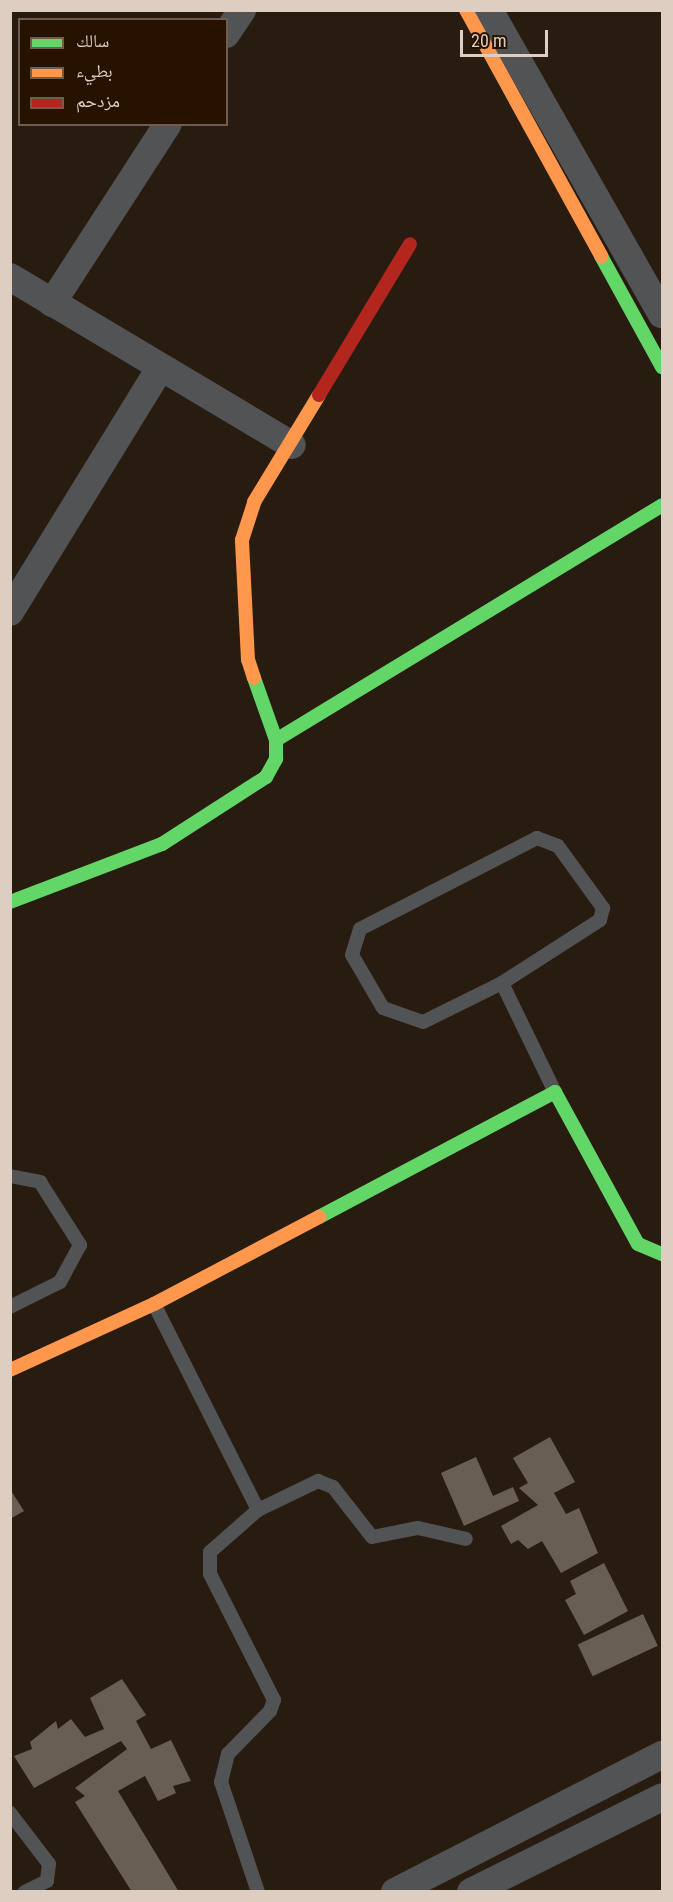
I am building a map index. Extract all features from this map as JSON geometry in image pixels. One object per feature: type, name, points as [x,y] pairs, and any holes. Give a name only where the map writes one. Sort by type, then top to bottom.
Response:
[{"type":"street","points":[[228,31],[242,10]]},
{"type":"street","points":[[466,10],[663,367]]},
{"type":"street","points":[[489,10],[663,314]]},
{"type":"street","points":[[52,303],[167,126]]},
{"type":"street","points":[[10,902],[162,844],[238,799],[266,777],[276,759],[276,740],[248,660],[242,540],[254,502],[292,445],[410,244]]},
{"type":"street","points":[[10,277],[160,369],[292,445]]},
{"type":"street","points":[[10,612],[160,369]]},
{"type":"street","points":[[276,740],[663,505]]},
{"type":"street","points":[[10,1370],[154,1304],[555,1092],[638,1244],[663,1254]]},
{"type":"street","points":[[395,1892],[663,1755]]},
{"type":"street","points":[[471,1892],[663,1797]]},
{"type":"lane","points":[[537,838],[548,841],[558,846],[604,913],[502,983],[423,1022],[401,1018],[383,1008],[352,955],[354,942],[360,928],[537,838]]},
{"type":"lane","points":[[502,983],[555,1092]]},
{"type":"lane","points":[[10,1176],[40,1182],[80,1245],[60,1282],[10,1307]]},
{"type":"lane","points":[[154,1304],[258,1510]]},
{"type":"lane","points":[[258,1892],[221,1782],[228,1754],[270,1711],[274,1700],[208,1565],[210,1552],[258,1510],[322,1481],[372,1537],[417,1528],[466,1539]]},
{"type":"lane","points":[[10,1813],[48,1864],[46,1881],[24,1892]]},
{"type":"building","points":[[550,1437],[575,1482],[554,1493],[566,1514],[579,1508],[598,1553],[561,1573],[542,1541],[528,1549],[518,1540],[511,1544],[501,1526],[538,1505],[519,1488],[528,1483],[513,1458]]},
{"type":"building","points":[[476,1457],[493,1496],[513,1487],[519,1501],[464,1526],[441,1473]]},
{"type":"building","points":[[10,1489],[24,1511],[10,1519]]},
{"type":"building","points":[[604,1563],[628,1611],[584,1635],[565,1600],[576,1594],[570,1581]]},
{"type":"building","points":[[643,1614],[658,1646],[593,1676],[578,1644]]},
{"type":"building","points":[[122,1679],[146,1715],[136,1721],[151,1749],[171,1740],[191,1781],[173,1786],[176,1793],[158,1801],[145,1776],[118,1791],[179,1892],[132,1892],[75,1802],[85,1796],[75,1788],[127,1749],[121,1741],[34,1788],[14,1756],[32,1749],[30,1742],[56,1721],[58,1729],[71,1719],[85,1737],[104,1729],[90,1698]]},
{"type":"traffic: fast","points":[[601,256],[662,367]]},
{"type":"traffic: fast","points":[[276,740],[662,505]]},
{"type":"traffic: fast","points":[[10,902],[162,844],[266,777],[276,759],[276,740],[254,678]]},
{"type":"traffic: fast","points":[[319,1217],[555,1092],[638,1244],[662,1254]]},
{"type":"traffic: slow","points":[[466,10],[601,256]]},
{"type":"traffic: slow","points":[[254,678],[248,660],[242,540],[254,502],[319,395]]},
{"type":"traffic: slow","points":[[10,1370],[154,1304],[319,1217]]},
{"type":"traffic: jam","points":[[319,395],[410,244]]}]
